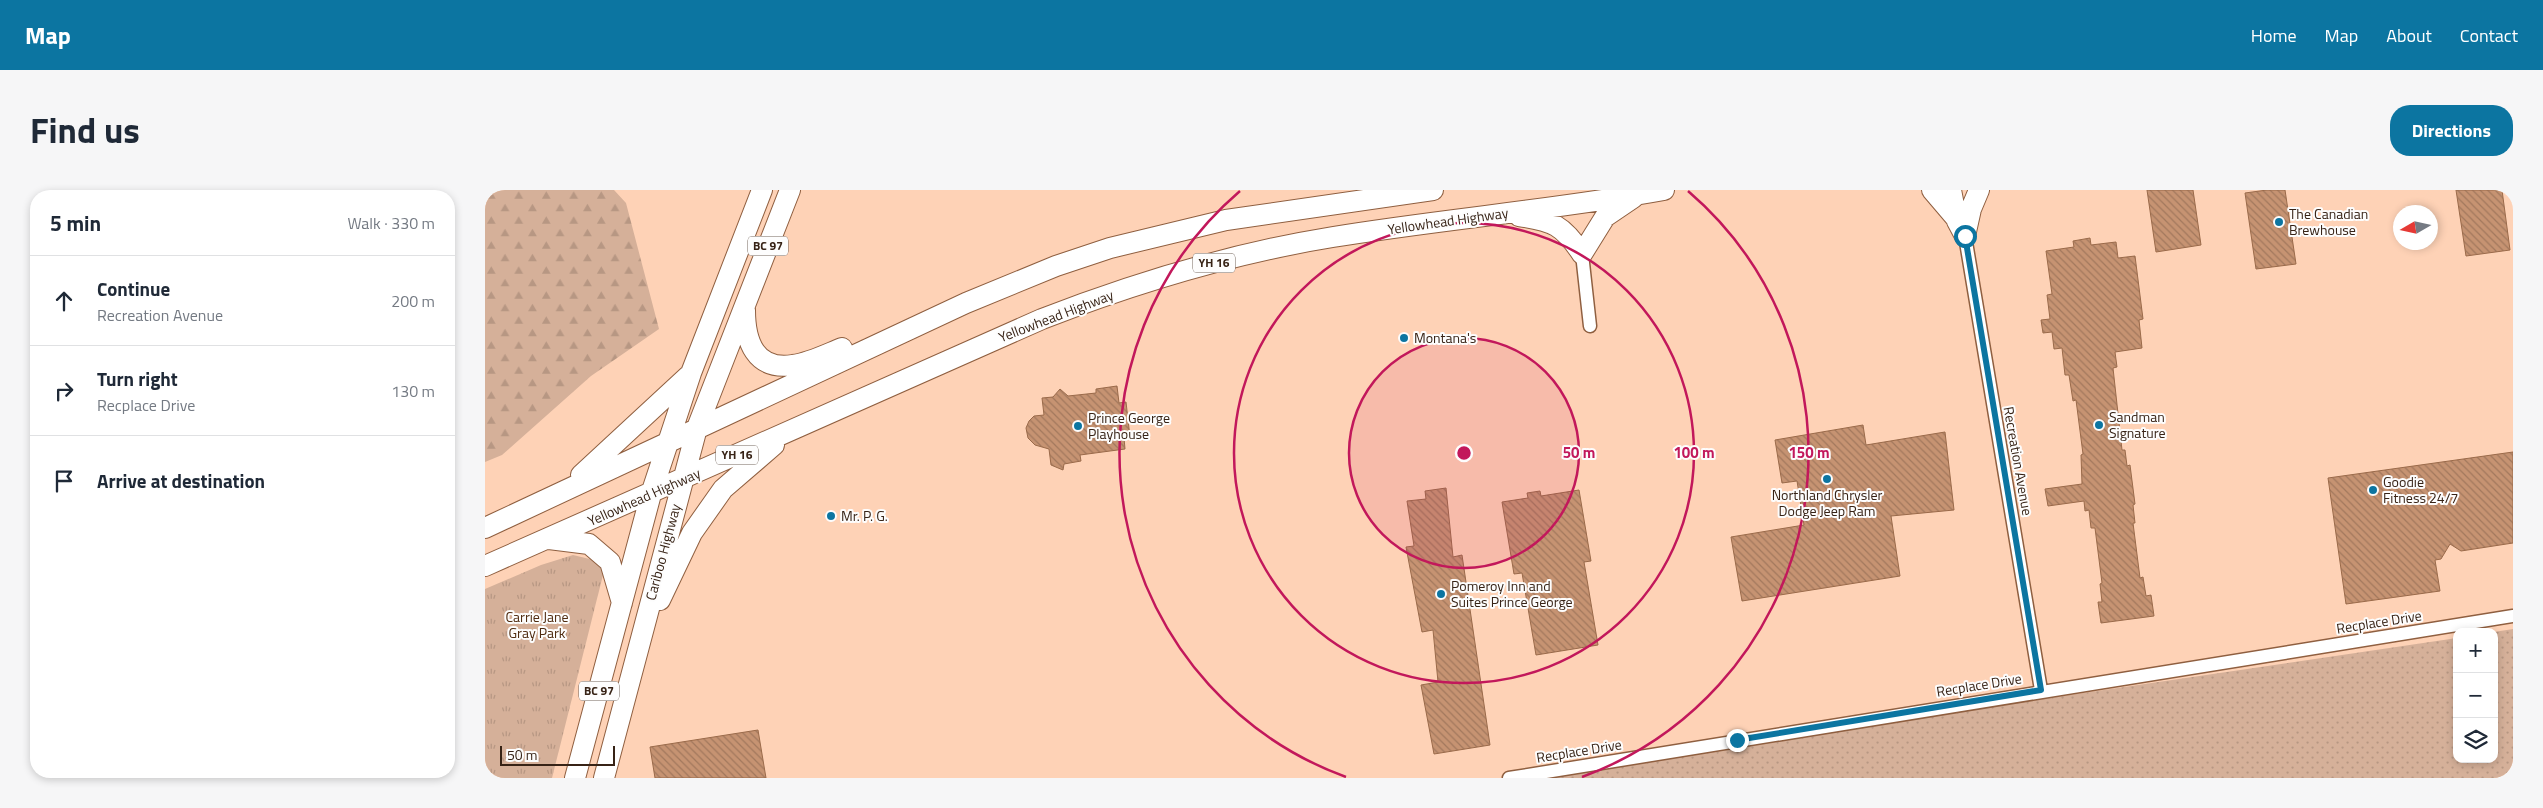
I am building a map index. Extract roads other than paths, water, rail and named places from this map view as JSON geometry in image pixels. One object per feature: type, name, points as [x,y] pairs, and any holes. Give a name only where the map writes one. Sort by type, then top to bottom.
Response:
[{"type":"highway","name":"Cariboo Highway","points":[[575,778],[651,494],[691,373],[762,190]]},
{"type":"highway","name":"Cariboo Highway","points":[[604,778],[697,428],[745,302],[791,190]]},
{"type":"highway","points":[[1342,203],[1365,190]]},
{"type":"highway","points":[[745,302],[745,331],[749,344],[762,360],[784,366],[795,365],[966,303],[1056,266],[1110,248],[1226,220],[1433,190]]},
{"type":"highway","name":"Yellowhead Highway","points":[[485,566],[651,494],[1041,319],[1149,281],[1315,240],[1664,190]]},
{"type":"highway","points":[[1932,190],[1949,209],[1961,229]]},
{"type":"highway","points":[[1951,190],[1961,229]]},
{"type":"highway","points":[[1961,229],[1979,190]]},
{"type":"highway","points":[[1503,213],[1552,223],[1569,234],[1582,254],[1605,217],[1637,195]]},
{"type":"highway","points":[[485,528],[966,303]]},
{"type":"highway","points":[[563,490],[643,419],[691,373]]},
{"type":"highway","points":[[640,643],[692,533],[723,489],[792,430]]},
{"type":"highway","points":[[549,539],[589,544],[610,562],[622,603]]},
{"type":"street","name":"Recreation Avenue","points":[[1961,229],[2041,690]]},
{"type":"street","points":[[1582,254],[1590,326]]},
{"type":"street","name":"Recplace Drive","points":[[1509,778],[2041,690],[2513,616]]},
{"type":"place","name":"The Canadian Brewhouse","points":[[2279,222]]},
{"type":"place","name":"Montana's","points":[[1404,338]]},
{"type":"place","name":"Sandman Signature","points":[[2099,425]]},
{"type":"place","name":"Prince George Playhouse","points":[[1078,426]]},
{"type":"place","name":"Northland Chrysler Dodge Jeep Ram","points":[[1827,479]]},
{"type":"place","name":"Goodie Fitness 24/7","points":[[2373,490]]},
{"type":"place","name":"Mr. P. G.","points":[[831,516]]},
{"type":"place","name":"Pomeroy Inn and Suites Prince George","points":[[1441,594]]},
{"type":"park label","name":"Carrie Jane Gray Park","points":[[537,626]]}]
